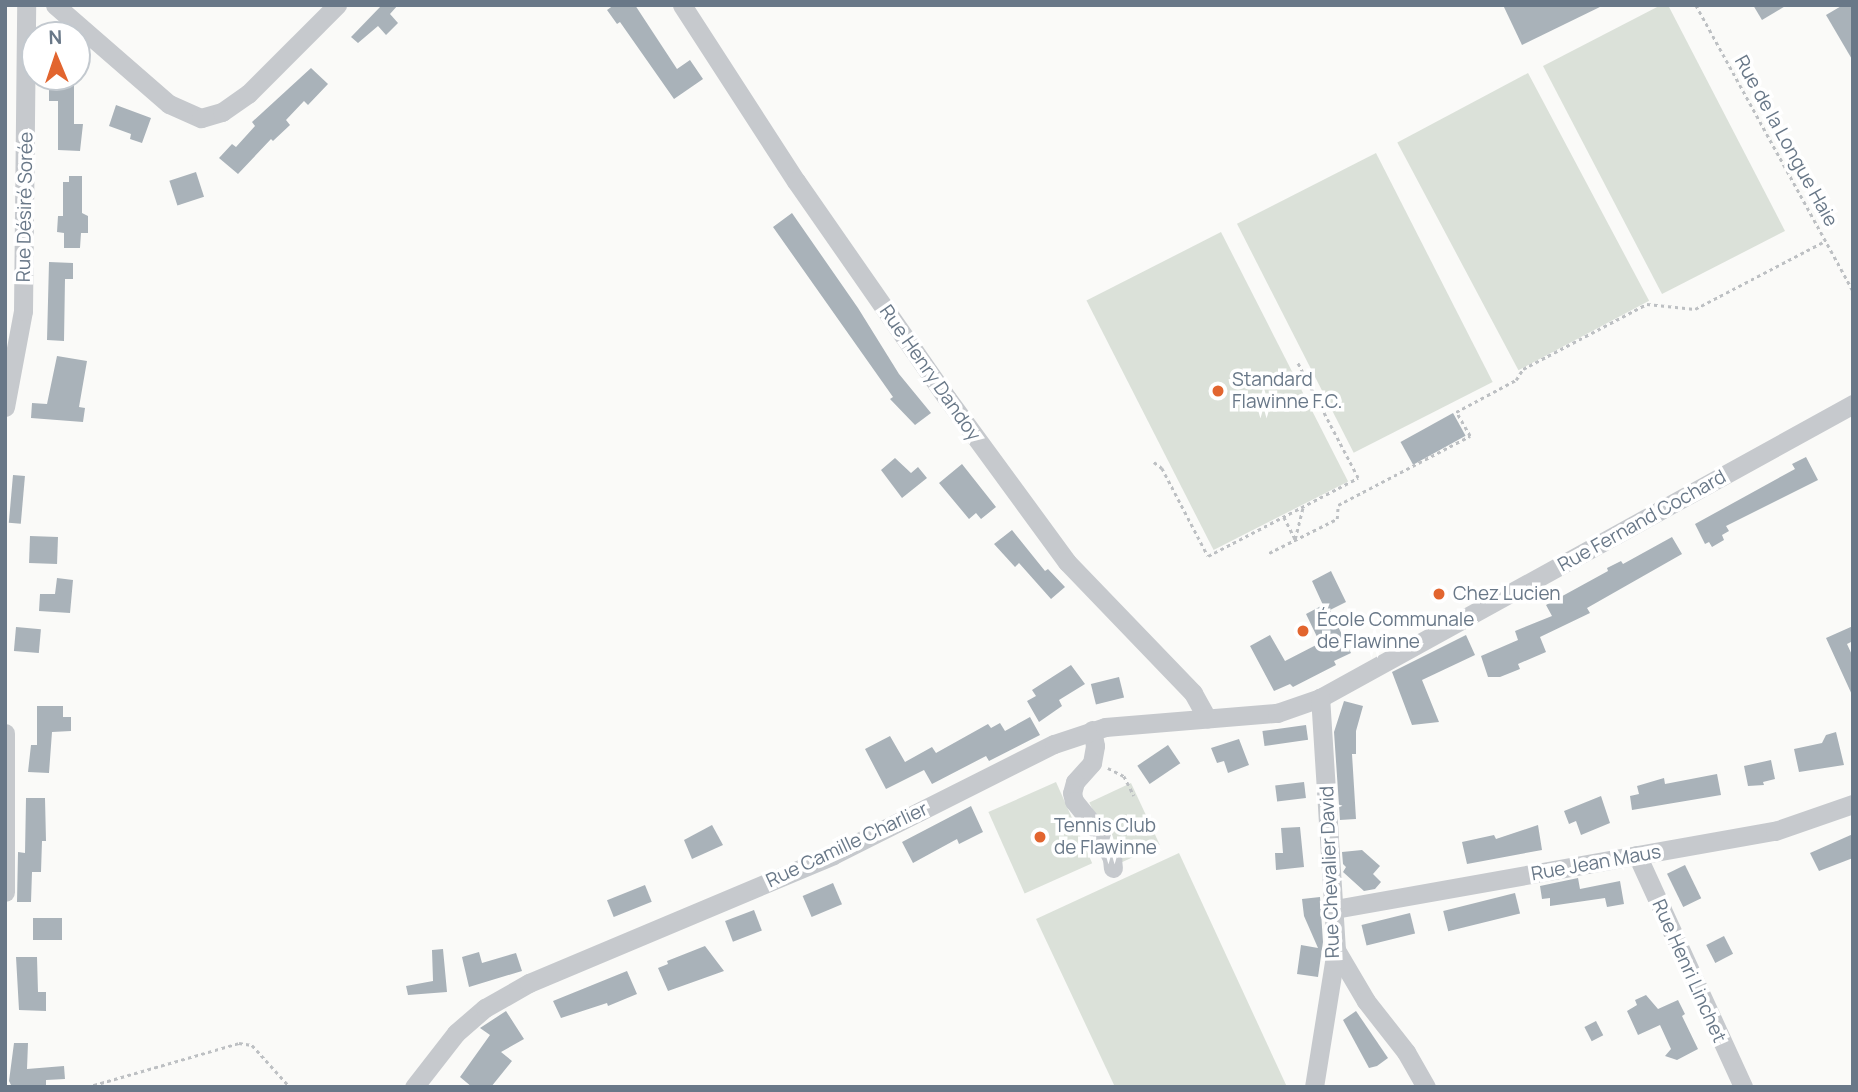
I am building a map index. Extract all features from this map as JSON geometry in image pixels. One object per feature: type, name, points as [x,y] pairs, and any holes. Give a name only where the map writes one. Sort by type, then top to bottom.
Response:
[{"type":"street","name":"Rue Désiré Sorée","points":[[5,407],[23,311],[26,5]]},
{"type":"street","points":[[55,5],[169,104],[201,118],[222,112],[248,94],[337,5]]},
{"type":"street","name":"Rue Henry Dandoy","points":[[682,5],[796,181],[947,398],[1067,562],[1193,692],[1207,718]]},
{"type":"street","name":"Rue Fernand Cochard","points":[[1321,698],[1853,404]]},
{"type":"street","name":"Rue Camille Charlier","points":[[414,1087],[456,1033],[485,1008],[529,983],[833,855],[1054,744],[1091,730],[1277,713],[1321,698]]},
{"type":"street","name":"Rue Chevalier David","points":[[1314,1087],[1336,950],[1321,698]]},
{"type":"street","points":[[1091,730],[1095,746],[1092,763],[1074,782],[1072,793],[1074,801],[1097,829],[1112,859],[1113,868]]},
{"type":"street","points":[[5,733],[5,892]]},
{"type":"street","name":"Rue Jean Maus","points":[[1335,909],[1775,831],[1853,804]]},
{"type":"street","name":"Rue Henri Linchet","points":[[1637,855],[1743,1087]]},
{"type":"street","points":[[1336,950],[1366,1001],[1406,1052],[1426,1087]]},
{"type":"path","name":"Rue de la Longue Haie","points":[[1696,5],[1853,290]]},
{"type":"path","points":[[1269,553],[1337,519],[1338,505],[1470,436],[1456,412],[1516,380],[1523,369],[1647,304],[1695,309],[1825,241]]},
{"type":"path","points":[[1154,462],[1162,468],[1208,556],[1358,478],[1297,362]]},
{"type":"path","points":[[1295,538],[1303,508]]},
{"type":"path","points":[[1284,517],[1295,538]]},
{"type":"path","points":[[1092,763],[1124,776],[1134,796]]},
{"type":"path","points":[[88,1087],[239,1043],[251,1045],[290,1087]]},
{"type":"shaded area","points":[[1661,5],[1668,5],[1785,231],[1662,294],[1543,66]]},
{"type":"shaded area","points":[[1528,73],[1649,301],[1518,370],[1397,142]]},
{"type":"shaded area","points":[[1376,153],[1493,382],[1354,453],[1237,224]]},
{"type":"shaded area","name":"Standard Flawinne F.C.","points":[[1221,232],[1348,481],[1214,550],[1086,301]]},
{"type":"shaded area","name":"Tennis Club de Flawinne","points":[[1056,782],[1092,863],[1025,893],[988,812]]},
{"type":"shaded area","points":[[1131,783],[1160,845],[1118,864],[1089,802]]},
{"type":"shaded area","points":[[1179,853],[1287,1087],[1115,1087],[1036,919]]},
{"type":"building","points":[[382,5],[398,5],[390,14],[398,23],[386,35],[378,26],[358,43],[351,37]]},
{"type":"building","points":[[614,5],[635,5],[677,69],[690,60],[703,79],[674,99],[620,22],[617,24],[607,10]]},
{"type":"building","points":[[1503,5],[1604,5],[1522,45]]},
{"type":"building","points":[[1753,5],[1787,5],[1762,20]]},
{"type":"building","points":[[1843,5],[1853,5],[1853,61],[1826,15]]},
{"type":"building","points":[[311,68],[328,84],[308,105],[304,101],[286,120],[290,125],[273,141],[271,139],[238,174],[219,158],[232,144],[236,147],[255,126],[252,122]]},
{"type":"building","points":[[49,91],[74,91],[74,124],[83,124],[80,151],[58,150],[58,101],[49,101]]},
{"type":"building","points":[[116,105],[151,118],[142,143],[130,139],[131,134],[109,126]]},
{"type":"building","points":[[196,172],[204,197],[177,205],[169,181]]},
{"type":"building","points":[[69,176],[82,176],[82,213],[88,216],[88,233],[81,233],[80,248],[64,248],[64,233],[57,232],[58,216],[63,216],[63,182],[69,182]]},
{"type":"building","points":[[792,213],[858,308],[899,374],[931,413],[915,425],[890,399],[893,397],[773,227]]},
{"type":"building","points":[[49,262],[73,263],[73,279],[65,279],[64,341],[47,340]]},
{"type":"building","points":[[57,356],[87,361],[79,407],[85,408],[83,422],[31,418],[32,403],[47,404]]},
{"type":"building","points":[[1453,413],[1466,436],[1413,465],[1401,442]]},
{"type":"building","points":[[1806,457],[1818,480],[1726,526],[1729,531],[1722,535],[1724,540],[1712,547],[1709,542],[1705,544],[1695,524],[1795,469],[1792,464]]},
{"type":"building","points":[[895,458],[911,473],[918,467],[927,478],[902,498],[881,470]]},
{"type":"building","points":[[962,464],[996,507],[981,519],[976,513],[969,519],[939,483]]},
{"type":"building","points":[[13,475],[25,476],[21,524],[9,523]]},
{"type":"building","points":[[1012,530],[1045,571],[1048,569],[1065,587],[1051,599],[1019,563],[1015,567],[994,544]]},
{"type":"building","points":[[30,536],[58,537],[57,564],[29,563]]},
{"type":"building","points":[[1672,537],[1682,554],[1587,608],[1590,613],[1540,637],[1546,652],[1518,664],[1520,669],[1500,677],[1488,677],[1481,656],[1518,640],[1515,631],[1552,616],[1546,605],[1608,571],[1607,568],[1621,561],[1623,564]]},
{"type":"building","points":[[1331,571],[1346,602],[1330,610],[1351,653],[1334,661],[1336,665],[1293,687],[1290,684],[1274,691],[1250,646],[1270,635],[1285,661],[1320,643],[1306,614],[1323,605],[1312,581]]},
{"type":"building","points":[[57,578],[73,580],[70,613],[39,611],[40,594],[55,594]]},
{"type":"building","points":[[1853,626],[1853,641],[1847,644],[1853,657],[1853,697],[1826,638]]},
{"type":"building","points":[[16,627],[41,629],[39,653],[14,651]]},
{"type":"building","points":[[1466,635],[1475,655],[1422,680],[1439,722],[1412,725],[1392,672]]},
{"type":"building","points":[[1071,665],[1085,684],[1059,700],[1062,706],[1039,722],[1027,701],[1036,696],[1032,690]]},
{"type":"building","points":[[1119,677],[1124,697],[1096,704],[1091,684]]},
{"type":"building","points":[[1344,701],[1363,706],[1356,731],[1356,754],[1352,754],[1356,819],[1340,820],[1334,732]]},
{"type":"building","points":[[37,706],[63,706],[63,717],[71,717],[71,731],[52,732],[49,773],[28,772],[31,745],[37,745]]},
{"type":"building","points":[[1030,717],[1040,735],[989,761],[986,756],[932,784],[924,770],[886,789],[865,749],[890,736],[905,762],[932,747],[936,753],[988,724],[991,728],[1000,723],[1005,731]]},
{"type":"building","points":[[1306,725],[1308,740],[1265,746],[1262,731]]},
{"type":"building","points":[[1836,732],[1844,765],[1799,772],[1794,749],[1822,743],[1826,735]]},
{"type":"building","points":[[1239,739],[1249,765],[1228,773],[1224,761],[1217,763],[1211,748]]},
{"type":"building","points":[[1168,745],[1180,763],[1150,784],[1137,766]]},
{"type":"building","points":[[1771,760],[1775,779],[1763,782],[1764,785],[1748,786],[1744,766]]},
{"type":"building","points":[[1717,774],[1721,795],[1632,810],[1630,796],[1639,794],[1637,786],[1664,778],[1665,784]]},
{"type":"building","points":[[1304,782],[1306,798],[1277,801],[1275,786]]},
{"type":"building","points":[[1601,796],[1610,823],[1581,835],[1576,821],[1569,824],[1564,811]]},
{"type":"building","points":[[26,798],[45,798],[46,841],[42,841],[41,872],[32,872],[31,902],[17,902],[18,852],[25,853]]},
{"type":"building","points":[[971,806],[983,832],[959,844],[957,839],[913,863],[902,842]]},
{"type":"building","points":[[712,825],[723,845],[692,859],[684,840]]},
{"type":"building","points":[[1538,825],[1542,850],[1467,864],[1462,842],[1494,835],[1496,839]]},
{"type":"building","points":[[1300,827],[1304,867],[1276,870],[1275,853],[1283,853],[1281,828]]},
{"type":"building","points":[[1853,834],[1853,858],[1819,871],[1810,853]]},
{"type":"building","points":[[1362,850],[1380,866],[1373,874],[1381,882],[1375,889],[1364,891],[1343,872],[1346,867],[1343,864],[1342,852]]},
{"type":"building","points":[[1685,865],[1701,898],[1683,907],[1667,874]]},
{"type":"building","points":[[1578,878],[1580,889],[1620,881],[1624,904],[1607,907],[1605,898],[1550,906],[1550,898],[1542,899],[1540,886]]},
{"type":"building","points":[[833,883],[842,904],[812,917],[803,896]]},
{"type":"building","points":[[645,885],[652,902],[614,917],[607,900]]},
{"type":"building","points":[[1515,893],[1520,913],[1448,931],[1443,911]]},
{"type":"building","points":[[1320,897],[1323,942],[1318,977],[1297,974],[1301,945],[1318,948],[1304,916],[1302,899]]},
{"type":"building","points":[[754,910],[762,931],[733,942],[725,921]]},
{"type":"building","points":[[1410,913],[1415,933],[1367,945],[1361,925]]},
{"type":"building","points":[[33,918],[62,918],[62,940],[33,940]]},
{"type":"building","points":[[1724,936],[1733,954],[1715,963],[1706,945]]},
{"type":"building","points":[[705,946],[724,971],[668,991],[658,968],[668,964],[667,961]]},
{"type":"building","points":[[443,949],[447,992],[408,995],[406,986],[433,981],[432,950]]},
{"type":"building","points":[[479,952],[482,963],[516,953],[522,971],[469,987],[462,957]]},
{"type":"building","points":[[16,957],[37,957],[38,992],[46,992],[46,1011],[19,1010]]},
{"type":"building","points":[[627,971],[637,994],[608,1006],[607,1003],[561,1018],[553,1001]]},
{"type":"building","points":[[1646,995],[1658,1009],[1678,1000],[1685,1014],[1682,1016],[1698,1049],[1677,1060],[1665,1056],[1671,1049],[1660,1025],[1638,1035],[1627,1011],[1637,1005],[1635,1000]]},
{"type":"building","points":[[506,1011],[524,1039],[501,1052],[512,1061],[491,1087],[472,1087],[460,1077],[490,1035],[480,1028]]},
{"type":"building","points":[[1356,1011],[1388,1058],[1377,1066],[1369,1068],[1343,1020]]},
{"type":"building","points":[[1596,1021],[1603,1035],[1592,1041],[1584,1027]]},
{"type":"building","points":[[14,1043],[28,1043],[27,1069],[64,1066],[65,1079],[46,1080],[46,1087],[12,1087],[9,1081]]},
{"type":"place","name":"Standard Flawinne F.C.","points":[[1218,391]]},
{"type":"place","name":"Chez Lucien","points":[[1439,594]]},
{"type":"place","name":"École Communale de Flawinne","points":[[1303,631]]},
{"type":"place","name":"Tennis Club de Flawinne","points":[[1040,837]]}]
